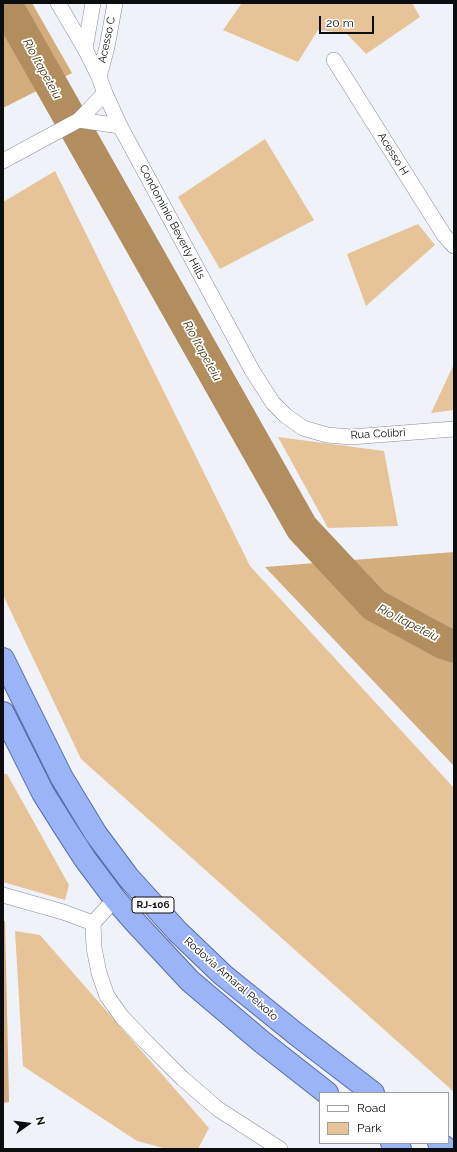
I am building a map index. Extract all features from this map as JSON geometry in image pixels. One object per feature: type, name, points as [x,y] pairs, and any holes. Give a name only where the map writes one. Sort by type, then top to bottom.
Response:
[{"type":"highway","name":"Rodovia Amaral Peixoto","points":[[3,659],[62,778],[96,834],[128,877],[178,932],[223,975],[296,1034],[372,1092]]},
{"type":"highway","name":"RJ-106","points":[[3,713],[47,798],[85,859],[115,899],[190,981],[262,1042],[326,1092]]},
{"type":"street","name":"Condominio Beverly Hills","points":[[58,3],[85,49],[120,126],[253,372],[273,403],[286,416],[303,428]]},
{"type":"street","name":"Acesso C","points":[[85,49],[93,3]]},
{"type":"street","name":"Acesso C","points":[[99,77],[107,47],[115,3]]},
{"type":"street","name":"Acesso H","points":[[334,60],[444,235],[454,246]]},
{"type":"street","points":[[3,161],[78,121],[105,93]]},
{"type":"street","points":[[78,121],[120,126]]},
{"type":"street","name":"Rua Colibri","points":[[303,428],[327,435],[351,437],[454,429]]},
{"type":"street","points":[[3,895],[63,912],[93,923]]},
{"type":"street","points":[[115,899],[93,923],[94,948],[98,973],[107,996],[122,1017],[182,1078],[218,1109],[280,1149]]},
{"type":"green space","points":[[242,3],[412,3],[420,17],[366,54],[346,33],[318,30],[298,62],[223,30]]},
{"type":"green space","points":[[265,139],[314,220],[220,269],[178,197]]},
{"type":"green space","points":[[55,171],[250,566],[454,788],[454,1092],[81,759],[3,595],[3,202]]},
{"type":"green space","points":[[418,224],[435,245],[366,306],[347,254]]},
{"type":"green space","points":[[454,364],[454,410],[431,413]]},
{"type":"green space","points":[[278,437],[384,451],[398,526],[328,528]]},
{"type":"green space","points":[[3,774],[7,774],[69,885],[65,900],[3,882]]},
{"type":"green space","points":[[15,931],[40,935],[209,1128],[198,1149],[167,1149],[137,1141],[23,1066]]},
{"type":"shaded area","points":[[3,3],[32,3],[72,73],[3,108]]},
{"type":"shaded area","points":[[454,552],[454,766],[265,567]]},
{"type":"shaded area","points":[[3,921],[5,921],[9,1102],[3,1103]]},
{"type":"waterway","name":"Rio Itapeteiu","points":[[5,3],[302,528],[374,605],[444,643],[454,646]]},
{"type":"waterway","points":[[444,643],[454,660]]}]
